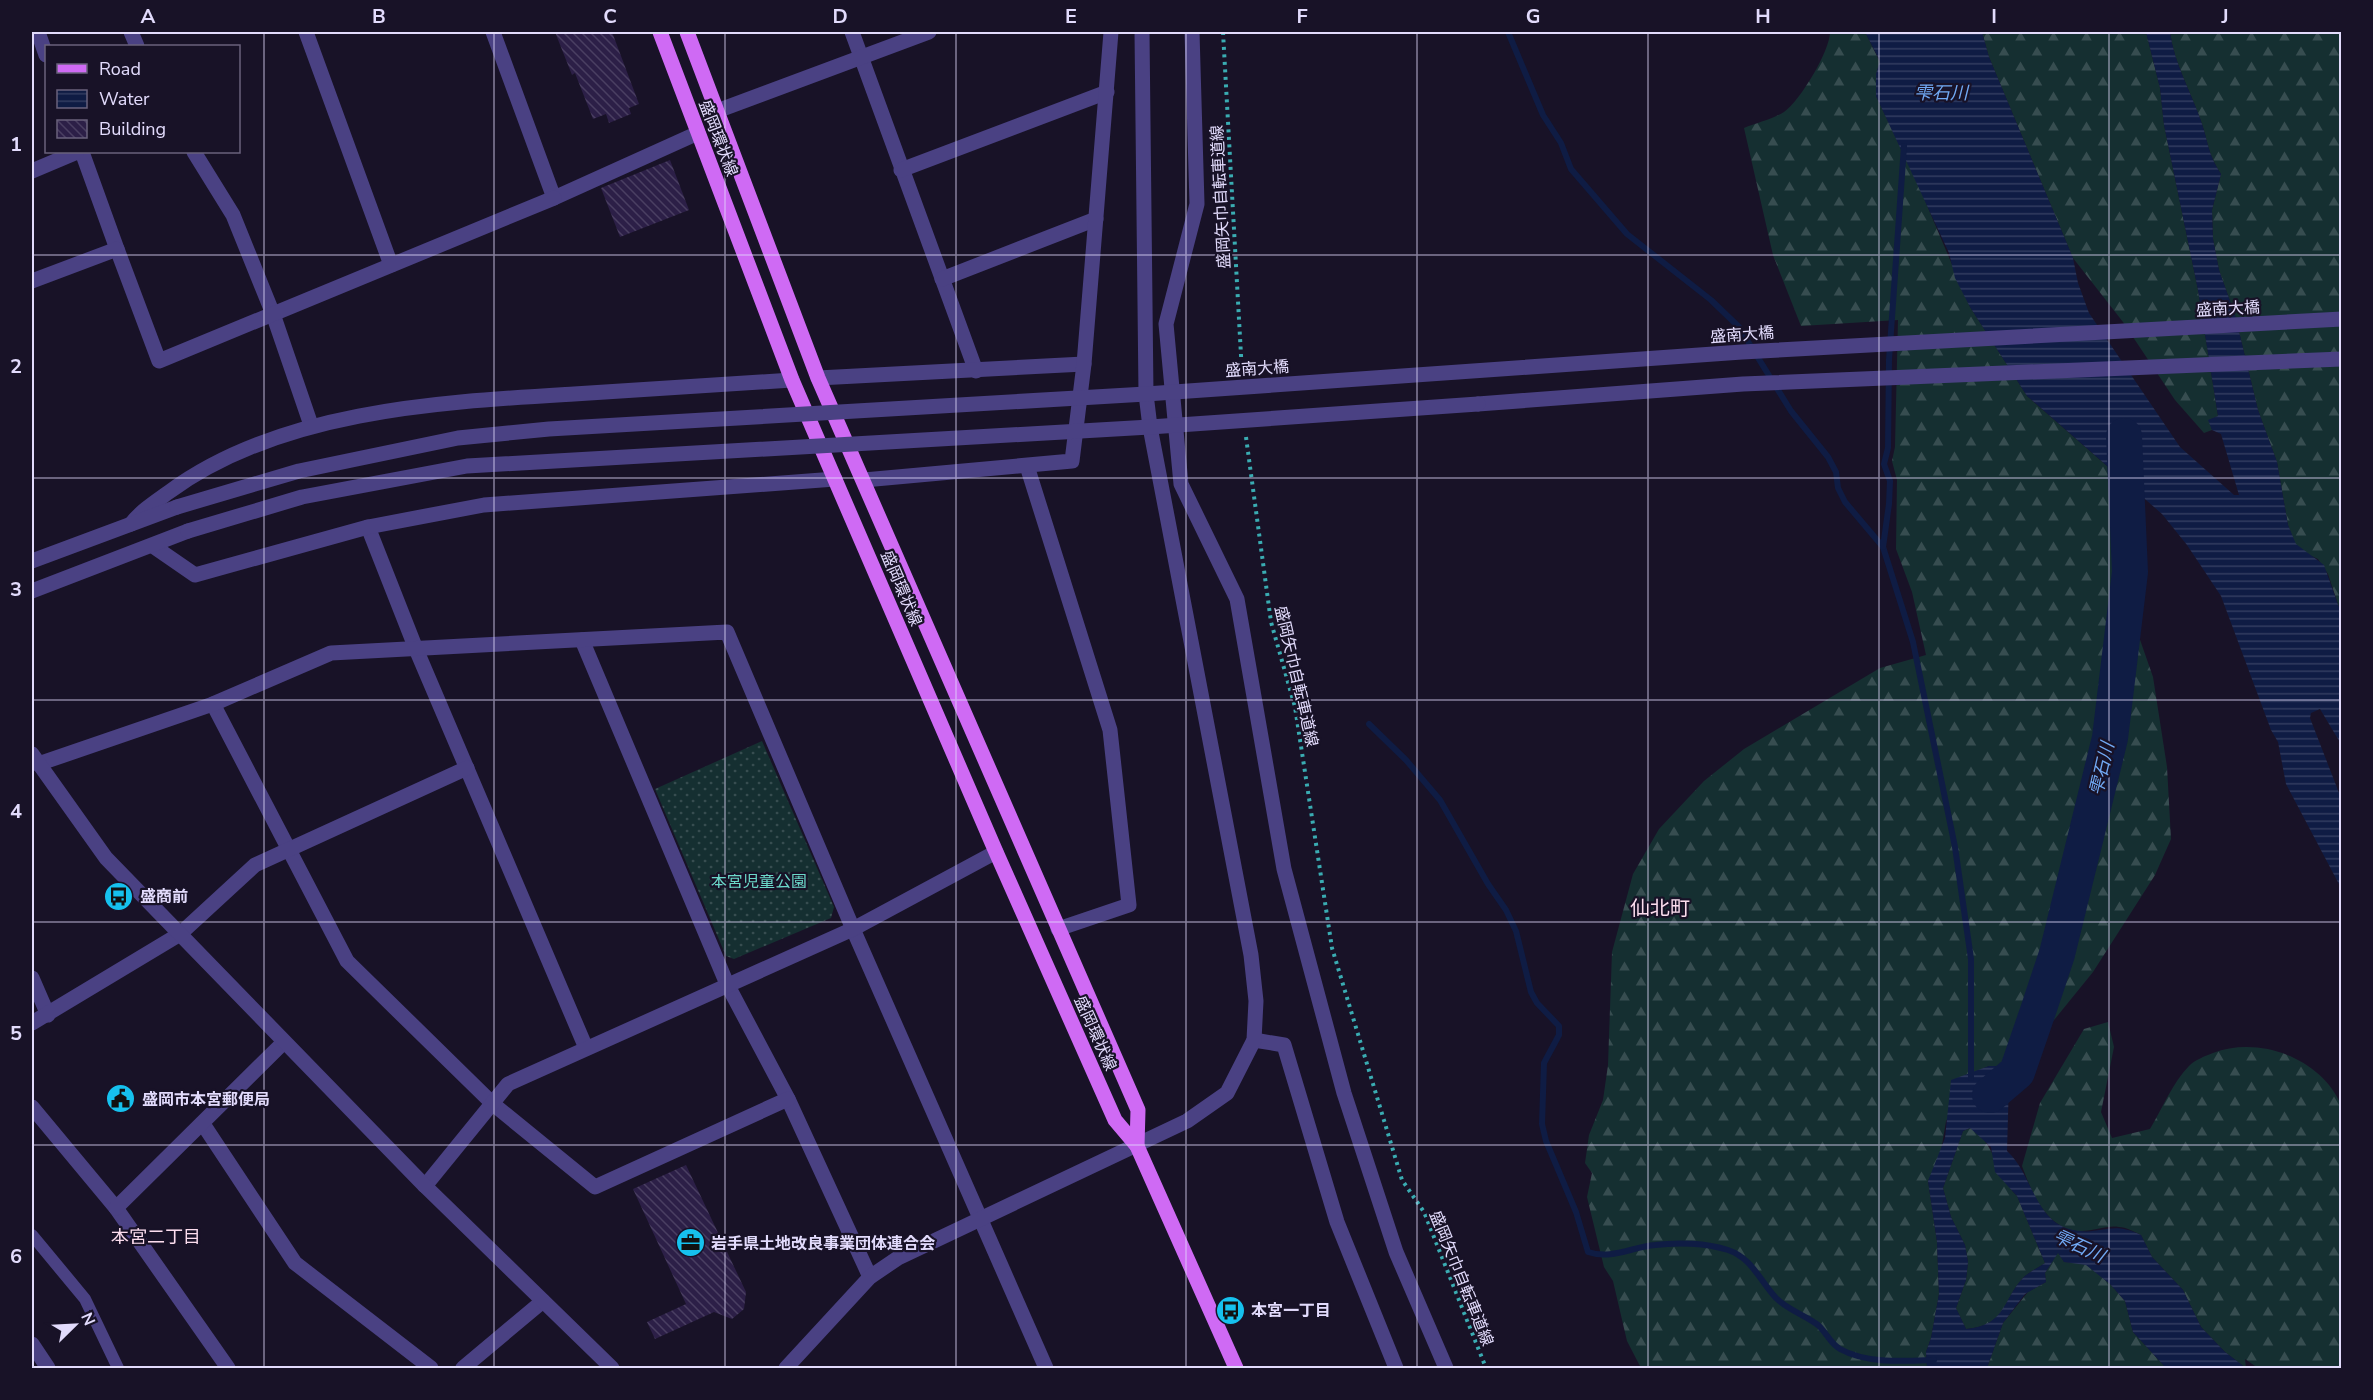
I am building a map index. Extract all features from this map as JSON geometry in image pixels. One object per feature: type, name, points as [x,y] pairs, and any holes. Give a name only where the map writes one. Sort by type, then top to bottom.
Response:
[{"type":"main road","name":"盛岡環状線","points":[[660,32],[792,380],[996,852],[1115,1120],[1137,1146],[1236,1368]]},
{"type":"main road","name":"盛岡環状線","points":[[687,32],[818,378],[1138,1110],[1137,1146]]},
{"type":"street","points":[[38,32],[45,52]]},
{"type":"street","points":[[306,32],[391,265]]},
{"type":"street","points":[[493,32],[554,198]]},
{"type":"street","points":[[852,32],[976,371]]},
{"type":"street","points":[[717,111],[929,32]]},
{"type":"street","points":[[864,480],[1072,460],[1084,364],[1111,32]]},
{"type":"street","points":[[786,1368],[870,1277],[898,1258],[1137,1146],[1186,1121],[1227,1093],[1254,1040],[1257,1001],[1251,956],[1168,525],[1146,394],[1142,32]]},
{"type":"street","points":[[1192,32],[1197,204],[1166,324],[1181,483],[1237,599],[1284,869],[1344,1093],[1396,1252],[1446,1368]]},
{"type":"street","points":[[902,170],[1107,92]]},
{"type":"street","points":[[79,153],[159,361],[554,198],[698,133]]},
{"type":"street","points":[[32,171],[77,153]]},
{"type":"street","points":[[195,153],[233,214],[273,314],[311,425]]},
{"type":"street","points":[[942,279],[1096,219]]},
{"type":"street","points":[[32,281],[117,249]]},
{"type":"street","name":"盛南大橋","points":[[32,561],[177,507],[299,471],[458,438],[549,429],[1146,394],[1742,352],[2342,320]]},
{"type":"street","points":[[32,591],[189,531],[302,497],[467,466],[1150,427],[1743,384],[2342,359]]},
{"type":"street","points":[[818,378],[1084,364]]},
{"type":"street","points":[[131,524],[138,515],[188,478],[248,448],[311,425],[467,400],[792,380]]},
{"type":"street","points":[[1027,466],[1110,730],[1129,905],[1058,928]]},
{"type":"street","points":[[153,546],[195,575],[368,527],[484,505],[835,479]]},
{"type":"street","points":[[368,527],[416,649],[586,1048]]},
{"type":"street","points":[[612,1368],[425,1186],[106,858],[35,759],[213,704],[331,653],[727,632],[853,929],[1046,1368]]},
{"type":"street","points":[[582,640],[727,984],[788,1100],[870,1277]]},
{"type":"street","points":[[213,704],[347,961],[493,1104],[595,1187],[788,1100]]},
{"type":"street","points":[[32,1023],[180,934],[255,865],[467,768]]},
{"type":"street","points":[[425,1186],[508,1084],[853,929],[996,852]]},
{"type":"street","points":[[32,978],[48,1015]]},
{"type":"street","points":[[1254,1040],[1284,1045],[1337,1222],[1396,1368]]},
{"type":"street","points":[[116,1208],[284,1042]]},
{"type":"street","points":[[32,1107],[116,1208],[228,1368]]},
{"type":"street","points":[[203,1124],[295,1263],[431,1368]]},
{"type":"street","points":[[32,1235],[85,1299],[118,1368]]},
{"type":"street","points":[[463,1368],[543,1300]]},
{"type":"street","points":[[32,1344],[48,1368]]},
{"type":"path","name":"盛岡矢巾自転車道線","points":[[1223,32],[1243,384]]},
{"type":"path","name":"盛岡矢巾自転車道線","points":[[1246,430],[1271,622],[1295,707],[1332,948],[1401,1180],[1424,1212],[1486,1368]]},
{"type":"green space","points":[[1830,32],[1865,32],[1880,62],[1876,74],[1876,96],[1920,189],[1970,307],[2027,396],[2131,487],[2136,570],[2131,614],[2153,677],[2167,767],[2171,839],[2155,875],[2093,972],[2050,1025],[2024,1065],[2014,1045],[2013,1064],[2007,1072],[1989,1066],[1977,1071],[1946,1121],[1940,1157],[1928,1181],[1937,1242],[1939,1294],[1931,1338],[1926,1352],[1927,1368],[1641,1368],[1627,1341],[1613,1281],[1604,1267],[1587,1197],[1592,1173],[1585,1163],[1589,1135],[1603,1100],[1608,1065],[1612,952],[1633,874],[1659,829],[1704,781],[1744,749],[1880,668],[1926,655],[1912,592],[1896,549],[1897,480],[1892,461],[1895,447],[1898,320],[1801,326],[1773,255],[1744,128],[1775,117],[1791,106],[1806,87],[1820,63]]},
{"type":"green space","points":[[1982,32],[2146,32],[2160,88],[2164,125],[2198,290],[2218,416],[2209,420],[2212,430],[2204,433],[2175,400],[2123,322],[2073,258],[1989,57]]},
{"type":"green space","points":[[2170,32],[2341,32],[2341,613],[2328,574],[2318,559],[2301,551],[2295,544],[2288,525],[2277,462],[2258,410],[2235,315],[2219,270],[2213,239],[2212,210],[2221,174],[2211,154],[2201,121],[2179,66]]},
{"type":"green space","name":"本宮児童公園","points":[[762,741],[834,907],[831,918],[734,959],[726,956],[655,789]]},
{"type":"green space","points":[[2108,1022],[2114,1047],[2101,1112],[2112,1138],[2150,1129],[2173,1088],[2189,1066],[2207,1055],[2231,1048],[2269,1049],[2287,1055],[2320,1075],[2332,1089],[2341,1105],[2341,1368],[2258,1368],[2245,1359],[2246,1368],[2225,1352],[2201,1327],[2183,1290],[2152,1257],[2141,1235],[2122,1227],[2105,1227],[2087,1231],[2070,1229],[2059,1225],[2043,1209],[2022,1166],[2040,1103],[2084,1029]]},
{"type":"green space","points":[[1970,1128],[1985,1141],[2010,1188],[2017,1196],[2045,1263],[2025,1276],[1998,1316],[1990,1322],[1966,1329],[1956,1308],[1966,1280],[1968,1262],[1965,1245],[1951,1217],[1943,1188],[1963,1131]]},
{"type":"green space","points":[[2058,1252],[2064,1262],[2086,1264],[2110,1284],[2125,1301],[2133,1332],[2166,1368],[1987,1368],[2003,1323],[2028,1292],[2046,1282],[2045,1273]]},
{"type":"water","name":"雫石川","points":[[1865,32],[1982,32],[1989,57],[2073,258],[2078,283],[2089,313],[2180,447],[2234,495],[2239,495],[2221,434],[2212,430],[2208,420],[2218,416],[2198,290],[2164,125],[2160,88],[2146,32],[2170,32],[2179,66],[2201,121],[2211,154],[2221,174],[2212,210],[2213,239],[2219,270],[2235,315],[2258,410],[2277,462],[2288,525],[2296,544],[2324,565],[2341,613],[2341,744],[2320,709],[2311,713],[2310,718],[2341,798],[2341,888],[2286,784],[2278,742],[2271,730],[2221,596],[2187,545],[2162,514],[2027,396],[1970,307],[1955,278],[1949,253],[1876,96],[1876,74],[1880,61]]},
{"type":"water","name":"雫石川","points":[[2015,1044],[2029,1071],[2009,1081],[2007,1151],[2023,1172],[2042,1208],[2050,1218],[2073,1230],[2092,1231],[2114,1228],[2141,1235],[2152,1257],[2183,1290],[2201,1327],[2225,1352],[2246,1368],[2166,1368],[2133,1332],[2125,1301],[2110,1284],[2086,1265],[2064,1262],[2058,1253],[2045,1273],[2046,1282],[2025,1294],[2003,1323],[1987,1368],[1927,1368],[1926,1352],[1931,1338],[1939,1294],[1937,1242],[1928,1181],[1945,1138],[1951,1080],[1989,1066],[1996,1066],[2002,1072],[2007,1071],[2013,1064]],"holes":[[[1970,1128],[1991,1147],[1995,1172],[2017,1196],[2045,1263],[2025,1276],[2003,1309],[1990,1322],[1966,1329],[1956,1308],[1966,1280],[1968,1262],[1965,1245],[1951,1217],[1943,1188],[1963,1131]]]},
{"type":"building","points":[[555,32],[612,32],[639,104],[629,108],[631,114],[609,123],[606,114],[593,119],[575,73],[572,75]]},
{"type":"building","points":[[670,160],[689,210],[620,237],[601,188]]},
{"type":"building","name":"岩手県土地改良事業団体連合会","points":[[686,1165],[746,1292],[744,1309],[732,1319],[714,1312],[655,1339],[647,1322],[686,1304],[633,1189]]},
{"type":"waterway","points":[[1508,32],[1543,115],[1561,143],[1571,169],[1627,234],[1711,300],[1739,327],[1791,411],[1828,457],[1836,472],[1838,488],[1845,502],[1883,547],[1913,642],[1955,847],[1971,959],[1971,1078]]},
{"type":"waterway","points":[[1883,547],[1890,481],[1884,464],[1888,448],[1889,360],[1904,146]]},
{"type":"waterway","name":"雫石川","points":[[1990,1095],[2017,1072],[2038,1011],[2057,954],[2110,738],[2130,572],[2124,436]]},
{"type":"waterway","points":[[1369,724],[1406,760],[1440,800],[1488,884],[1506,910],[1516,931],[1531,992],[1537,1003],[1559,1026],[1559,1035],[1544,1063],[1542,1124],[1546,1141],[1576,1212],[1588,1252],[1605,1255],[1646,1246],[1673,1244],[1692,1244],[1728,1250],[1750,1264],[1776,1298],[1818,1325],[1840,1349],[1874,1359],[1934,1360]]},
{"type":"place","name":"盛商前","points":[[119,896]]},
{"type":"place","name":"盛岡市本宮郵便局","points":[[121,1099]]},
{"type":"place","name":"岩手県土地改良事業団体連合会","points":[[690,1243]]},
{"type":"place","name":"本宮一丁目","points":[[1230,1310]]},
{"type":"district","name":"仙北町","points":[[1660,908]]},
{"type":"district","name":"本宮二丁目","points":[[156,1237]]}]
